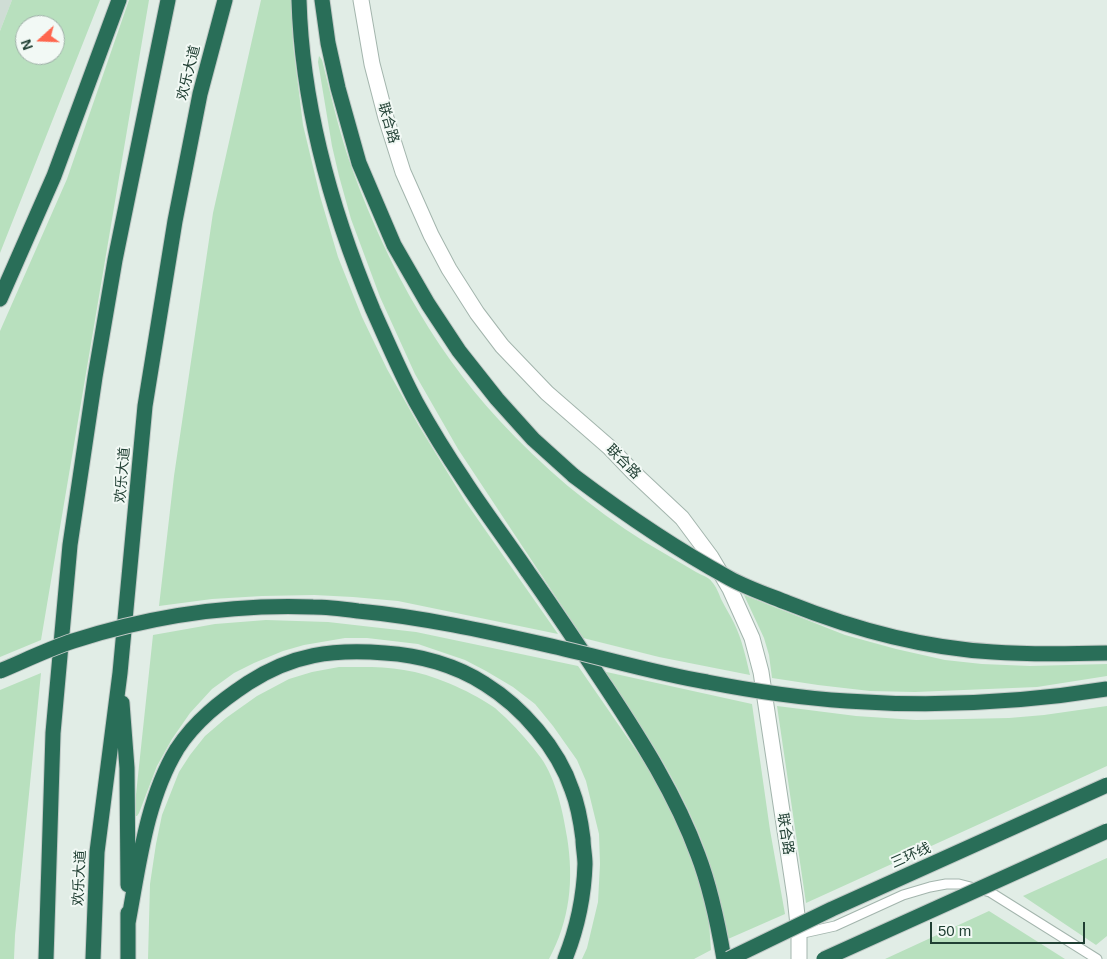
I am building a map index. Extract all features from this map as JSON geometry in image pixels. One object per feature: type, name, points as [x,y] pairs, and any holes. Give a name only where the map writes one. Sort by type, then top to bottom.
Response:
[{"type":"highway","points":[[0,299],[54,176],[119,0]]},
{"type":"highway","points":[[46,959],[53,733],[70,545],[95,377],[115,260],[168,0]]},
{"type":"highway","name":"欢乐大道","points":[[93,959],[97,852],[120,673],[145,406],[175,221],[200,94],[225,0]]},
{"type":"highway","points":[[299,0],[305,74],[319,152],[358,273],[388,346],[416,402],[465,482],[626,717],[657,768],[699,857],[712,900],[724,959]]},
{"type":"highway","points":[[322,0],[328,43],[338,88],[359,162],[394,245],[428,304],[459,351],[497,399],[527,432],[574,476],[624,514],[730,579],[852,626],[917,642],[954,648],[1043,654],[1107,653]]},
{"type":"highway","points":[[0,671],[71,642],[120,628],[174,616],[258,606],[315,607],[384,613],[545,644],[705,682],[804,697],[885,703],[976,703],[1065,696],[1107,689]]},
{"type":"highway","points":[[128,923],[140,856],[152,807],[160,785],[177,750],[196,724],[237,690],[278,667],[305,657],[334,652],[363,651],[418,657],[462,672],[485,684],[509,702],[534,726],[550,748],[572,790],[581,826],[585,863],[582,900],[565,959]]},
{"type":"highway","points":[[120,673],[128,768],[128,959]]},
{"type":"highway","name":"三环线","points":[[730,959],[832,909],[1107,785]]},
{"type":"highway","points":[[824,959],[1107,831]]},
{"type":"street","name":"联合路","points":[[361,0],[372,64],[403,172],[431,235],[472,306],[502,346],[547,393],[609,447],[682,518],[711,557],[730,589],[752,638],[762,672],[795,897],[799,934],[799,959]]},
{"type":"lane","points":[[799,934],[835,926],[903,895],[930,887],[959,884],[990,892],[1097,959]]},
{"type":"shaded area","points":[[0,0],[12,0],[0,31]]},
{"type":"green space","points":[[12,0],[100,0],[0,253],[0,31]]},
{"type":"green space","points":[[129,0],[149,0],[41,640],[0,657],[0,331],[67,179]]},
{"type":"green space","points":[[261,0],[292,0],[293,44],[303,125],[320,196],[338,257],[362,317],[387,369],[465,501],[558,634],[398,601],[353,597],[314,595],[262,596],[212,599],[159,606],[174,476],[213,213]]},
{"type":"green space","points":[[319,56],[322,60],[347,154],[375,226],[409,295],[450,360],[499,420],[532,454],[568,486],[625,529],[711,580],[737,629],[750,675],[659,657],[583,638],[458,449],[415,374],[380,297],[351,219],[339,176],[318,62]]},
{"type":"green space","points":[[744,595],[845,635],[945,660],[1030,666],[1107,664],[1107,676],[1037,687],[915,692],[870,691],[772,678],[769,655],[764,638]]},
{"type":"green space","points":[[266,620],[328,622],[416,632],[578,666],[649,769],[677,824],[691,858],[706,904],[711,950],[694,959],[582,959],[587,948],[598,902],[600,864],[599,834],[586,781],[577,760],[535,704],[513,687],[465,660],[418,644],[367,638],[345,638],[304,645],[283,651],[234,673],[212,689],[190,713],[172,739],[157,766],[139,813],[135,816],[153,635],[215,624]]},
{"type":"green space","points":[[339,667],[380,667],[404,670],[438,679],[461,689],[494,707],[541,758],[551,776],[561,807],[567,837],[570,869],[566,915],[562,930],[549,959],[148,959],[150,884],[156,844],[162,815],[179,772],[190,755],[205,736],[257,696],[289,679]]},
{"type":"green space","points":[[602,671],[752,704],[770,830],[785,914],[728,939],[712,871],[689,810],[655,749]]},
{"type":"green space","points":[[41,673],[14,959],[0,959],[0,690]]},
{"type":"green space","points":[[777,706],[856,716],[916,720],[1009,718],[1107,706],[1107,766],[806,903]]},
{"type":"green space","points":[[1107,858],[1107,936],[1096,945],[1023,896]]},
{"type":"green space","points":[[989,911],[1065,959],[885,959]]}]
